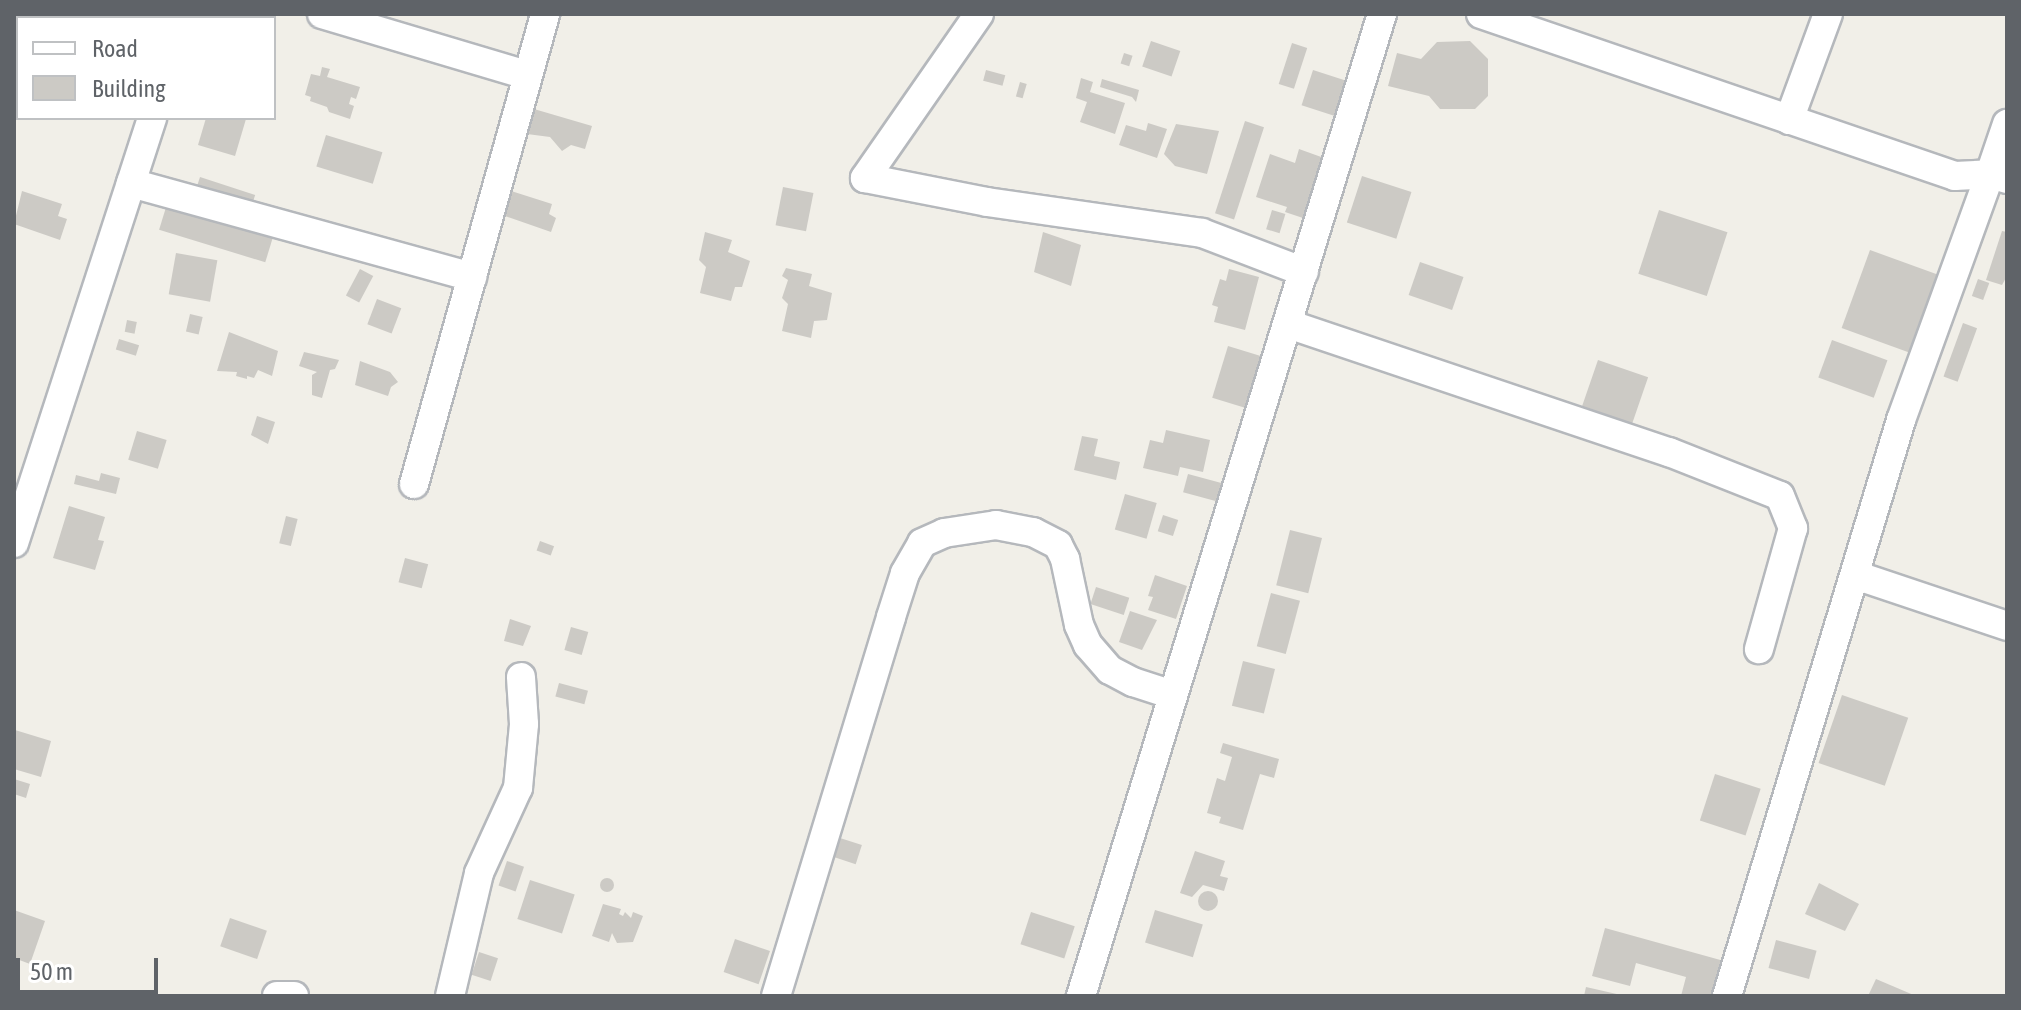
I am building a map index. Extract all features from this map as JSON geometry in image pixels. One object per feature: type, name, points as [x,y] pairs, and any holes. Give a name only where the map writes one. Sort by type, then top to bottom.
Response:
[{"type":"street","points":[[322,14],[527,75]]},
{"type":"street","points":[[414,484],[545,14]]},
{"type":"street","points":[[979,14],[865,178],[987,202],[1202,233],[1304,272]]},
{"type":"street","points":[[1081,996],[1382,14]]},
{"type":"street","points":[[1481,14],[1955,176],[1998,176]]},
{"type":"street","points":[[1789,120],[1828,14]]},
{"type":"street","points":[[14,543],[151,120]]},
{"type":"street","points":[[1727,996],[1901,420],[1998,176],[2007,124]]},
{"type":"street","points":[[131,183],[472,277]]},
{"type":"street","points":[[1288,324],[1669,452],[1780,496],[1793,528],[1759,649]]},
{"type":"street","points":[[776,996],[905,573],[922,543],[944,533],[996,525],[1033,532],[1058,545],[1065,559],[1079,625],[1088,645],[1110,670],[1133,682],[1173,695]]},
{"type":"street","points":[[1855,575],[2007,626]]},
{"type":"street","points":[[450,996],[470,900],[518,788],[524,724],[521,677]]},
{"type":"street","points":[[277,996],[294,996]]},
{"type":"building","points":[[1151,41],[1180,51],[1172,77],[1142,67]]},
{"type":"building","points":[[1470,41],[1488,59],[1488,96],[1475,109],[1440,109],[1429,96],[1388,86],[1397,53],[1421,59],[1437,42]]},
{"type":"building","points":[[1292,43],[1307,48],[1294,89],[1279,84]]},
{"type":"building","points":[[1124,53],[1133,56],[1129,66],[1121,63]]},
{"type":"building","points":[[322,67],[330,69],[327,77],[360,87],[356,99],[351,97],[349,104],[354,106],[350,119],[329,112],[327,107],[310,101],[311,97],[305,95],[311,74],[320,76]]},
{"type":"building","points":[[986,70],[1005,75],[1002,86],[983,81]]},
{"type":"building","points":[[1313,70],[1346,81],[1335,116],[1302,105]]},
{"type":"building","points":[[1081,78],[1093,82],[1090,92],[1125,103],[1115,134],[1080,122],[1087,102],[1076,98]]},
{"type":"building","points":[[1102,79],[1139,90],[1136,102],[1132,97],[1100,87]]},
{"type":"building","points":[[1020,82],[1027,84],[1023,98],[1016,96]]},
{"type":"building","points":[[534,109],[592,126],[585,149],[571,145],[562,151],[550,137],[527,134]]},
{"type":"building","points":[[205,120],[246,120],[235,156],[198,145]]},
{"type":"building","points":[[1245,121],[1264,127],[1234,219],[1215,213]]},
{"type":"building","points":[[1148,123],[1167,129],[1157,158],[1119,145],[1126,125],[1146,131]]},
{"type":"building","points":[[1176,124],[1219,131],[1207,174],[1175,166],[1164,154]]},
{"type":"building","points":[[326,135],[382,152],[373,184],[316,167]]},
{"type":"building","points":[[1299,149],[1324,158],[1303,218],[1285,212],[1287,207],[1256,197],[1270,154],[1295,163]]},
{"type":"building","points":[[1362,176],[1411,192],[1396,239],[1347,223]]},
{"type":"building","points":[[200,177],[255,195],[250,211],[195,193]]},
{"type":"building","points":[[783,187],[813,193],[806,231],[776,225]]},
{"type":"building","points":[[508,190],[552,204],[549,214],[556,218],[551,232],[502,215]]},
{"type":"building","points":[[22,191],[62,204],[58,216],[67,219],[60,240],[14,224]]},
{"type":"building","points":[[167,204],[273,236],[265,262],[159,230]]},
{"type":"building","points":[[1272,210],[1285,214],[1280,233],[1266,229]]},
{"type":"building","points":[[1659,210],[1727,232],[1707,296],[1638,274]]},
{"type":"building","points":[[2002,231],[2007,232],[2007,276],[2002,285],[1986,280]]},
{"type":"building","points":[[705,232],[732,240],[728,252],[750,261],[742,287],[735,287],[731,301],[700,293],[706,267],[699,260]]},
{"type":"building","points":[[1043,232],[1081,245],[1071,286],[1034,272]]},
{"type":"building","points":[[1870,250],[1942,276],[1914,354],[1842,328]]},
{"type":"building","points":[[176,253],[217,260],[210,302],[169,294]]},
{"type":"building","points":[[1420,262],[1463,277],[1452,310],[1409,295]]},
{"type":"building","points":[[786,268],[812,274],[809,286],[832,293],[827,320],[814,321],[811,338],[782,331],[788,304],[782,298],[788,280],[782,276]]},
{"type":"building","points":[[360,269],[373,276],[359,303],[346,295]]},
{"type":"building","points":[[1229,269],[1259,277],[1245,330],[1214,322],[1218,307],[1212,305],[1220,279],[1226,281]]},
{"type":"building","points":[[1978,279],[1989,283],[1983,300],[1972,296]]},
{"type":"building","points":[[377,299],[401,308],[392,334],[367,324]]},
{"type":"building","points":[[190,314],[203,317],[199,334],[186,332]]},
{"type":"building","points":[[127,320],[137,322],[135,334],[125,332]]},
{"type":"building","points":[[1963,323],[1977,328],[1958,382],[1944,377]]},
{"type":"building","points":[[229,332],[278,351],[272,376],[258,370],[254,378],[247,376],[247,379],[236,376],[237,372],[217,371]]},
{"type":"building","points":[[119,339],[139,345],[136,356],[116,350]]},
{"type":"building","points":[[1832,340],[1887,360],[1874,398],[1818,378]]},
{"type":"building","points":[[1228,346],[1267,358],[1251,410],[1212,398]]},
{"type":"building","points":[[304,352],[339,360],[335,369],[330,370],[322,398],[312,395],[312,375],[317,372],[299,366]]},
{"type":"building","points":[[1598,360],[1648,377],[1631,428],[1580,411]]},
{"type":"building","points":[[360,361],[390,372],[398,382],[391,387],[388,396],[355,385]]},
{"type":"building","points":[[257,416],[275,422],[268,444],[251,435]]},
{"type":"building","points":[[1166,430],[1210,440],[1203,472],[1180,467],[1178,476],[1143,468],[1150,440],[1163,443]]},
{"type":"building","points":[[137,431],[167,440],[158,469],[128,460]]},
{"type":"building","points":[[1082,436],[1098,439],[1094,456],[1120,462],[1116,480],[1074,470]]},
{"type":"building","points":[[101,473],[120,478],[116,494],[74,484],[76,475],[99,481]]},
{"type":"building","points":[[1188,474],[1233,486],[1228,505],[1183,492]]},
{"type":"building","points":[[1125,494],[1157,503],[1147,539],[1115,530]]},
{"type":"building","points":[[69,506],[105,517],[98,540],[104,541],[95,570],[53,558]]},
{"type":"building","points":[[1163,515],[1178,520],[1173,536],[1158,531]]},
{"type":"building","points":[[286,516],[298,519],[291,546],[279,543]]},
{"type":"building","points":[[1290,530],[1322,538],[1308,593],[1276,585]]},
{"type":"building","points":[[540,541],[554,546],[551,556],[537,550]]},
{"type":"building","points":[[405,558],[428,564],[422,588],[399,582]]},
{"type":"building","points":[[1155,575],[1187,586],[1176,619],[1148,610],[1153,597],[1148,596]]},
{"type":"building","points":[[1096,587],[1129,598],[1124,615],[1090,604]]},
{"type":"building","points":[[1271,593],[1300,601],[1286,654],[1257,646]]},
{"type":"building","points":[[1130,611],[1157,620],[1142,650],[1119,642]]},
{"type":"building","points":[[510,619],[531,626],[523,646],[504,641]]},
{"type":"building","points":[[571,627],[588,632],[582,655],[564,650]]},
{"type":"building","points":[[1243,661],[1275,669],[1264,714],[1232,706]]},
{"type":"building","points":[[559,683],[588,691],[584,704],[555,697]]},
{"type":"building","points":[[1842,695],[1908,718],[1885,786],[1819,763]]},
{"type":"building","points":[[15,730],[51,741],[41,777],[14,769]]},
{"type":"building","points":[[1223,743],[1279,759],[1274,778],[1260,774],[1243,830],[1219,823],[1221,817],[1207,813],[1217,778],[1225,781],[1232,757],[1220,753]]},
{"type":"building","points":[[1715,774],[1761,789],[1746,835],[1700,821]]},
{"type":"building","points":[[14,779],[30,784],[26,798],[14,794]]},
{"type":"building","points":[[840,838],[862,845],[856,864],[834,857]]},
{"type":"building","points":[[1195,851],[1225,861],[1220,876],[1228,878],[1224,891],[1203,885],[1192,897],[1180,893]]},
{"type":"building","points":[[507,861],[524,867],[516,891],[499,886]]},
{"type":"building","points":[[607,878],[614,885],[607,892],[600,885]]},
{"type":"building","points":[[530,880],[575,895],[562,934],[517,919]]},
{"type":"building","points":[[1819,883],[1859,904],[1845,931],[1805,914]]},
{"type":"building","points":[[1208,891],[1215,894],[1218,901],[1215,908],[1208,911],[1201,908],[1198,901],[1201,894]]},
{"type":"building","points":[[603,904],[621,909],[619,914],[623,916],[625,912],[631,918],[633,912],[643,916],[633,942],[617,943],[612,933],[609,942],[592,936]]},
{"type":"building","points":[[14,910],[45,921],[30,964],[14,958]]},
{"type":"building","points":[[1155,910],[1203,925],[1193,957],[1145,943]]},
{"type":"building","points":[[1031,912],[1075,926],[1064,959],[1020,944]]},
{"type":"building","points":[[230,918],[267,931],[257,959],[220,946]]},
{"type":"building","points":[[1605,928],[1724,961],[1715,996],[1681,996],[1686,977],[1636,963],[1630,986],[1592,976]]},
{"type":"building","points":[[735,939],[770,951],[759,984],[724,972]]},
{"type":"building","points":[[1776,940],[1817,951],[1809,979],[1768,968]]},
{"type":"building","points":[[479,952],[498,958],[491,981],[472,975]]},
{"type":"building","points":[[1876,979],[1916,996],[1868,996]]},
{"type":"building","points":[[1586,987],[1621,995],[1584,996]]}]
